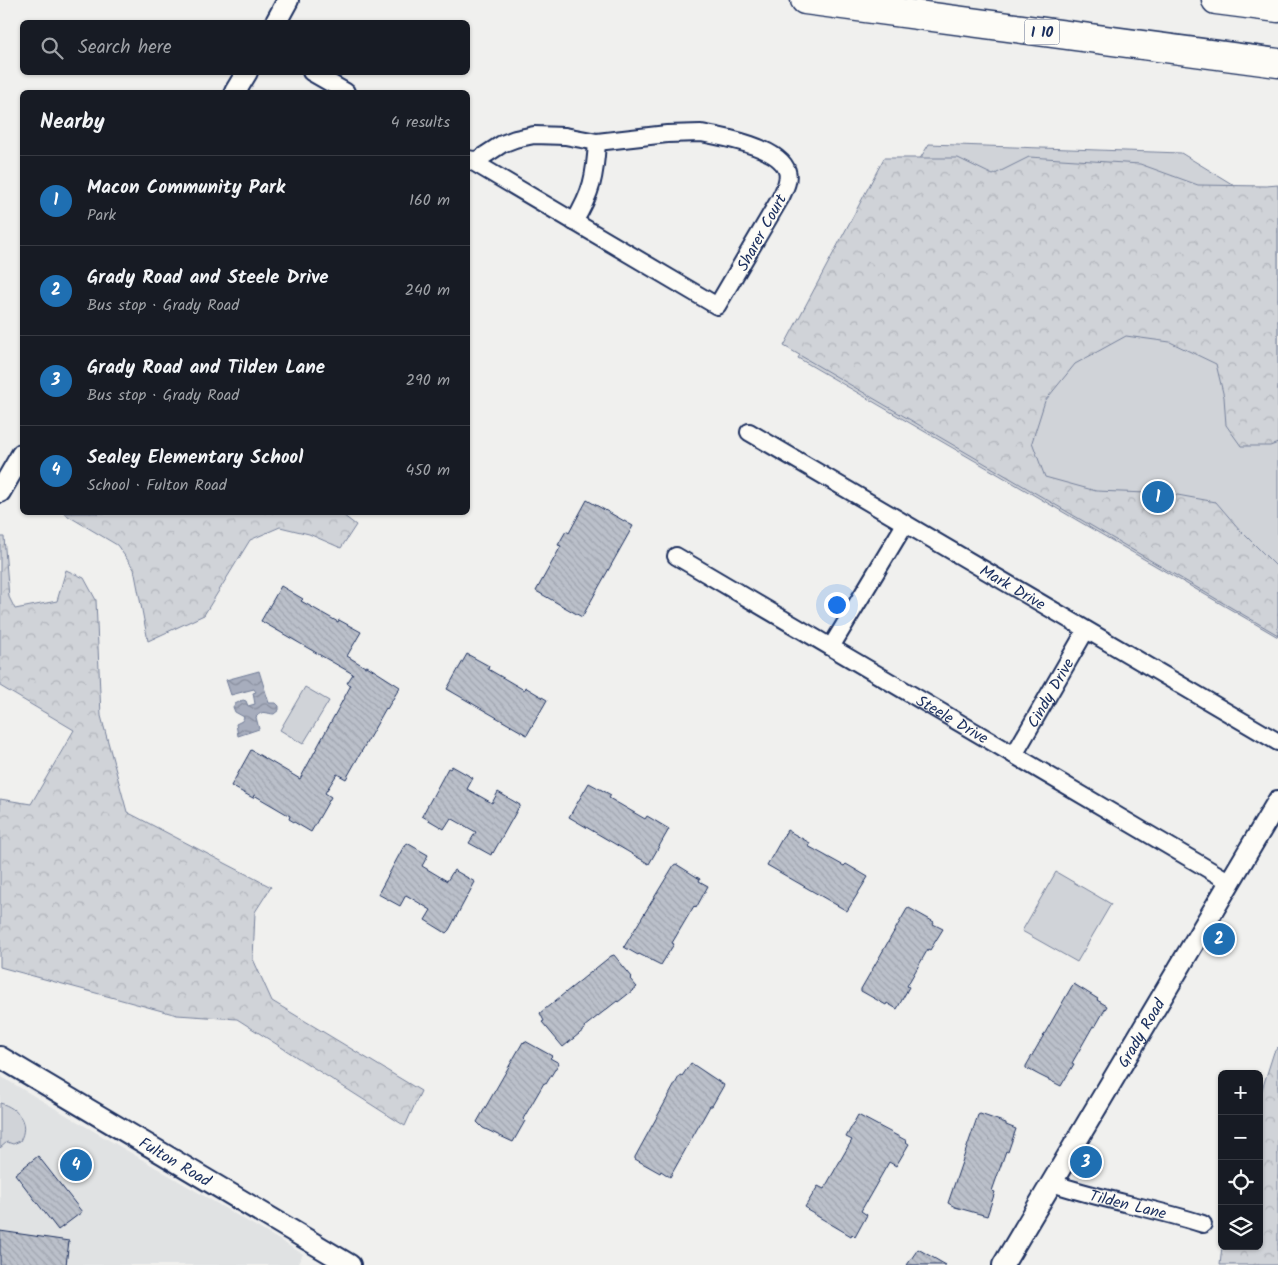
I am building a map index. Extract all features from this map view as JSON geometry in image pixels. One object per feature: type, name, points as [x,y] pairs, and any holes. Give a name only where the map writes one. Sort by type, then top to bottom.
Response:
[{"type":"highway","name":"I 10","points":[[805,0],[1278,63]]},
{"type":"highway","points":[[1216,0],[1278,8]]},
{"type":"street","points":[[277,20],[288,0]]},
{"type":"street","points":[[236,90],[245,75]]},
{"type":"street","points":[[316,75],[342,90]]},
{"type":"street","name":"Sharer Court","points":[[470,159],[479,159],[502,144],[534,135],[565,136],[597,142],[667,134],[701,134],[717,136],[773,154],[782,161],[788,178],[781,197],[718,306],[470,160]]},
{"type":"street","points":[[574,222],[586,202],[593,182],[597,142]]},
{"type":"street","name":"Mark Drive","points":[[749,432],[1278,742]]},
{"type":"street","points":[[0,492],[20,457]]},
{"type":"street","points":[[830,647],[905,524]]},
{"type":"street","name":"Steele Drive","points":[[676,556],[1230,882]]},
{"type":"street","name":"Cindy Drive","points":[[1014,755],[1086,630]]},
{"type":"street","name":"Grady Road","points":[[1003,1265],[1278,801]]},
{"type":"street","name":"Fulton Road","points":[[0,1057],[350,1265]]},
{"type":"street","name":"Tilden Lane","points":[[1052,1183],[1076,1191],[1183,1217],[1203,1224]]},
{"type":"shaded area","points":[[0,1076],[303,1254],[297,1265],[0,1265]]},
{"type":"green space","points":[[929,144],[1181,153],[1278,212],[1278,637],[798,358]]},
{"type":"green space","points":[[1029,157],[1140,164],[1198,185],[1278,185],[1278,443],[1270,446],[1241,446],[1226,425],[1224,397],[1216,364],[1170,342],[1126,336],[1075,364],[1045,401],[1032,442],[1045,477],[1096,491],[1172,494],[1216,502],[1240,530],[1278,568],[1278,635],[784,346],[884,158],[958,158],[993,175]]},
{"type":"green space","points":[[66,515],[343,515],[356,525],[341,548],[309,534],[280,527],[250,540],[204,615],[148,641],[134,569],[117,545]]},
{"type":"green space","points":[[0,537],[4,537],[9,597],[15,609],[57,601],[66,570],[84,578],[96,600],[101,716],[127,812],[271,887],[255,912],[253,959],[272,1001],[421,1091],[405,1126],[237,1019],[177,1015],[0,967],[0,799],[31,804],[74,730],[0,686]]},
{"type":"green space","points":[[305,687],[329,701],[303,744],[280,730]]},
{"type":"green space","points":[[1056,872],[1111,904],[1077,962],[1022,931]]},
{"type":"green space","points":[[1278,1047],[1278,1265],[1220,1265],[1222,1250],[1263,1250],[1263,1086],[1274,1052]]},
{"type":"green space","points":[[0,1103],[17,1112],[24,1128],[20,1141],[13,1144],[7,1142],[0,1148]]},
{"type":"water","points":[[259,671],[269,703],[276,703],[279,706],[279,710],[274,714],[263,713],[258,715],[256,717],[259,729],[238,736],[236,724],[242,721],[244,717],[235,712],[233,707],[243,700],[246,701],[248,706],[255,704],[253,693],[256,692],[254,689],[231,695],[226,680]]},
{"type":"building","points":[[587,500],[633,526],[582,617],[536,591],[561,546],[558,545],[566,531],[569,533]]},
{"type":"building","points":[[281,586],[303,599],[301,601],[338,622],[339,620],[361,632],[347,656],[400,687],[346,779],[337,774],[325,793],[331,797],[311,832],[289,819],[290,816],[254,795],[253,798],[231,786],[251,750],[300,779],[351,685],[347,683],[353,674],[261,621]]},
{"type":"building","points":[[467,654],[489,666],[488,669],[524,690],[525,687],[547,700],[527,735],[447,689]]},
{"type":"building","points":[[452,766],[473,778],[467,789],[492,803],[498,792],[520,805],[491,855],[469,843],[476,832],[451,818],[444,829],[422,816],[448,768],[450,769]]},
{"type":"building","points":[[589,783],[611,795],[609,798],[645,819],[647,816],[669,829],[649,864],[569,817]]},
{"type":"building","points":[[787,830],[810,843],[808,846],[868,877],[847,911],[767,865]]},
{"type":"building","points":[[407,843],[428,855],[422,866],[447,881],[454,870],[475,882],[446,933],[425,920],[431,910],[406,895],[400,906],[378,894]]},
{"type":"building","points":[[676,864],[708,886],[696,908],[694,906],[661,965],[624,947]]},
{"type":"building","points":[[909,908],[943,929],[930,950],[928,949],[907,986],[909,987],[897,1009],[887,1003],[886,1005],[861,991],[861,989]]},
{"type":"building","points":[[614,955],[632,977],[630,979],[637,987],[584,1027],[585,1029],[563,1047],[542,1022],[544,1021],[540,1013]]},
{"type":"building","points":[[1074,984],[1107,1006],[1095,1027],[1093,1026],[1061,1086],[1026,1068],[1026,1066]]},
{"type":"building","points":[[525,1041],[552,1056],[550,1058],[559,1063],[546,1084],[544,1083],[523,1119],[525,1121],[513,1142],[483,1128],[477,1122]]},
{"type":"building","points":[[691,1063],[724,1085],[670,1177],[635,1159],[635,1157],[680,1075],[682,1076]]},
{"type":"building","points":[[980,1114],[1006,1123],[1006,1125],[1016,1129],[992,1191],[995,1192],[987,1216],[955,1207],[948,1203],[978,1115]]},
{"type":"building","points":[[858,1115],[907,1141],[909,1144],[896,1166],[889,1162],[861,1211],[867,1215],[855,1237],[807,1210],[805,1207],[818,1186],[824,1189],[852,1140],[846,1137]]},
{"type":"building","points":[[38,1156],[82,1212],[58,1230],[15,1174]]},
{"type":"building","points":[[0,1231],[69,1241],[66,1265],[0,1265]]},
{"type":"building","points":[[918,1249],[946,1265],[907,1265]]},
{"type":"place","name":"Macon Community Park","points":[[1158,497]]},
{"type":"place","name":"Grady Road and Steele Drive","points":[[1219,939]]},
{"type":"place","name":"Grady Road and Tilden Lane","points":[[1086,1162]]},
{"type":"place","name":"Sealey Elementary School","points":[[76,1165]]}]
